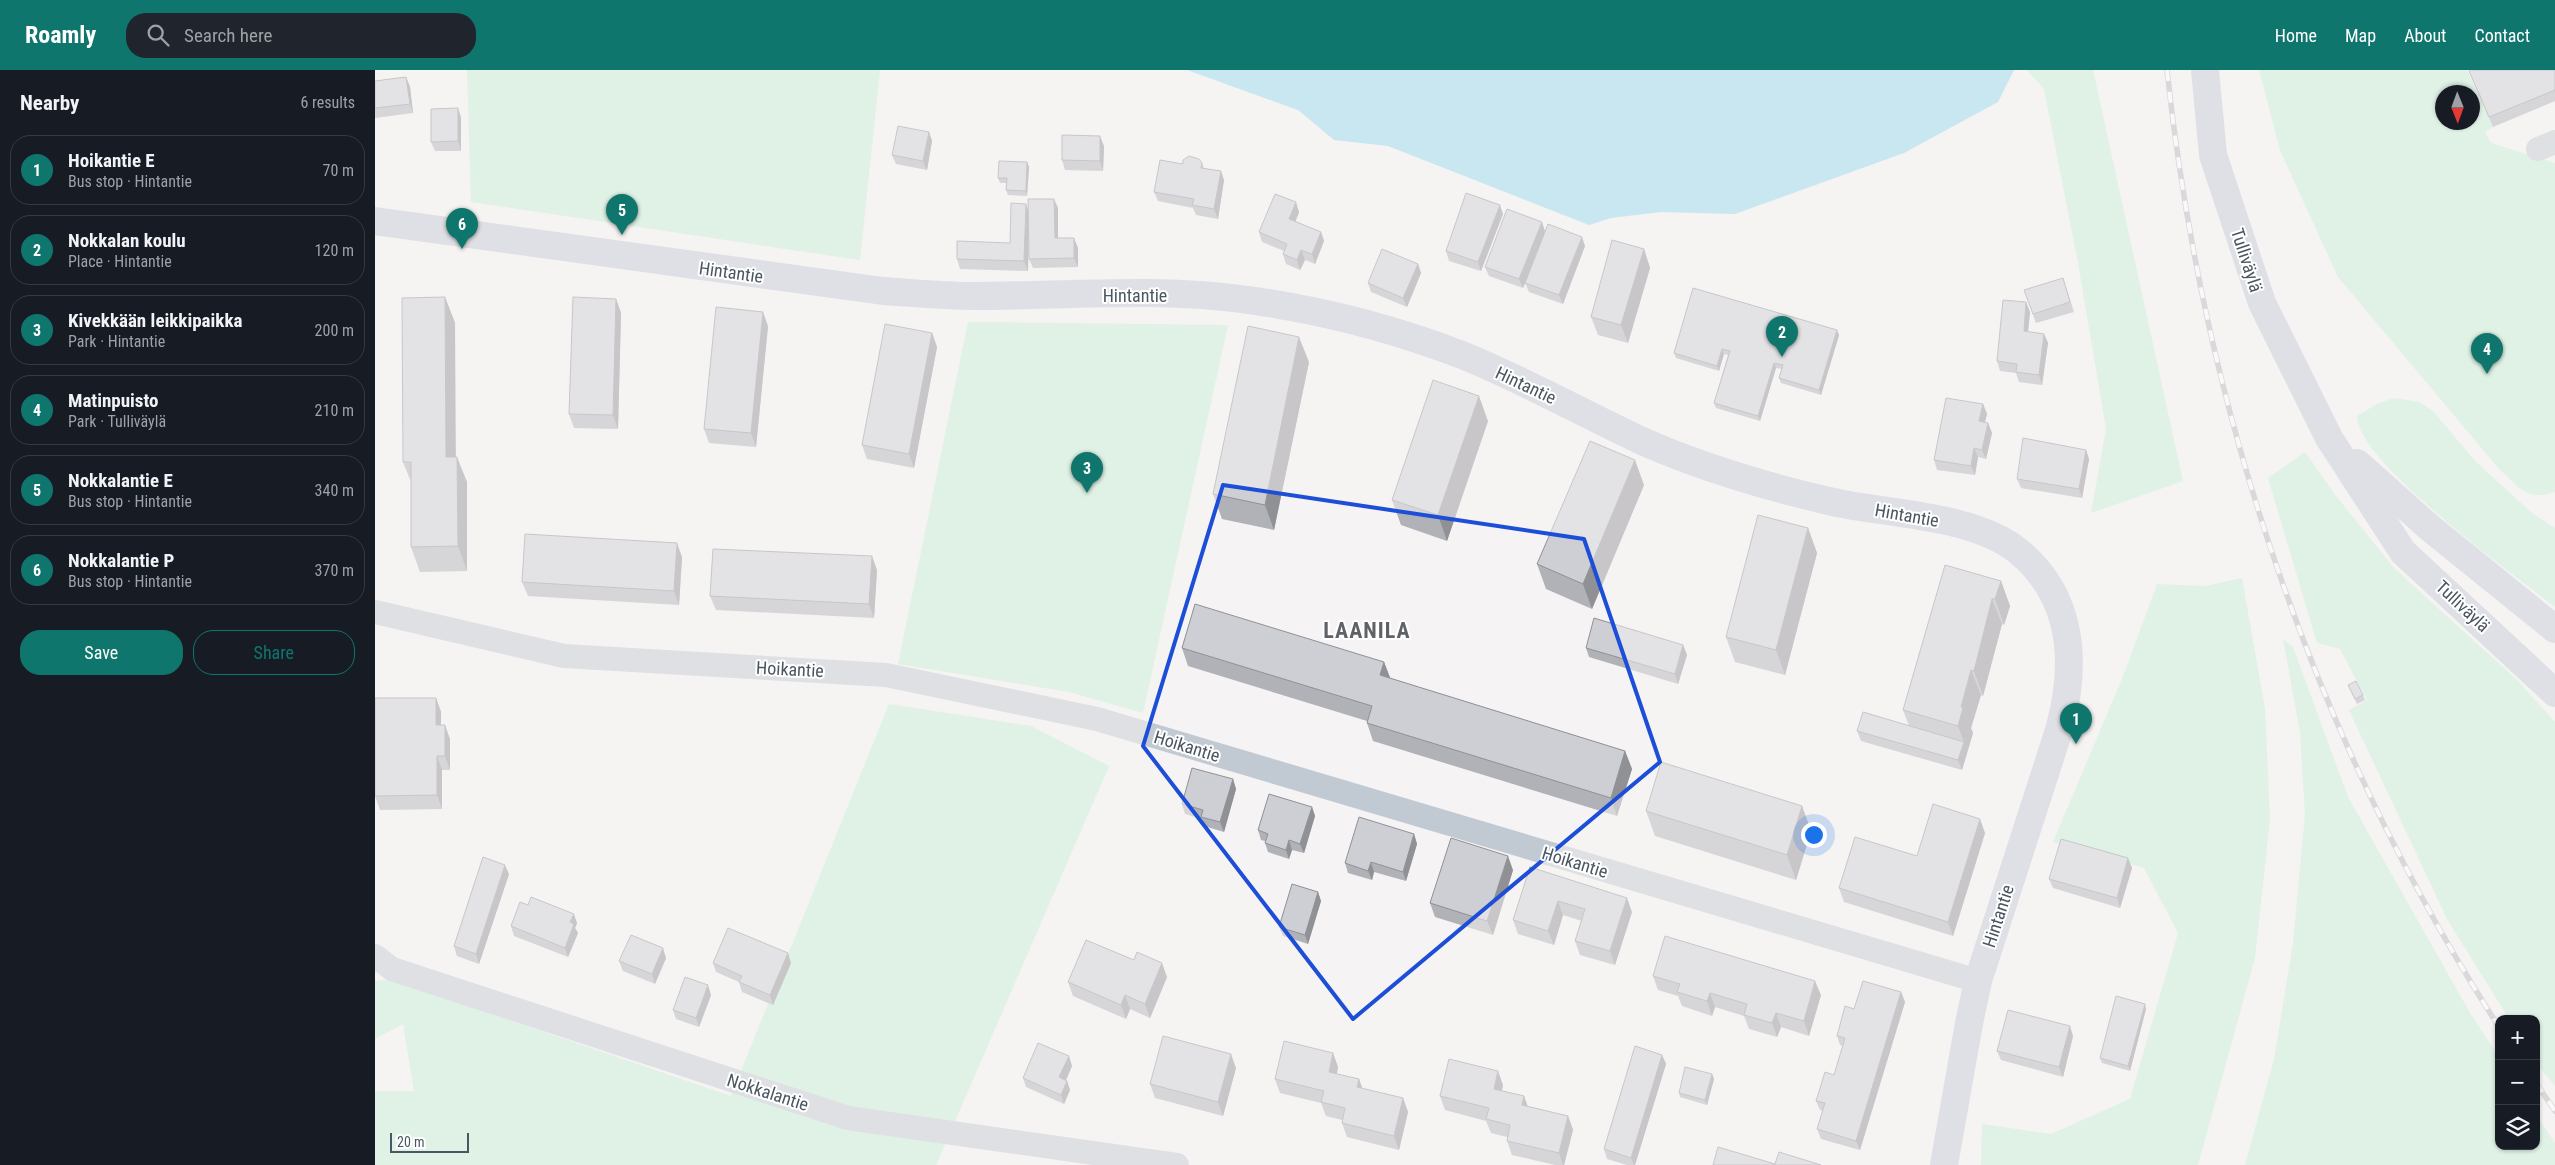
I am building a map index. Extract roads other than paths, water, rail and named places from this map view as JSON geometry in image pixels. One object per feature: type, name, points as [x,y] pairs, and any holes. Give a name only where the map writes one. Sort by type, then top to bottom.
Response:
[{"type":"street","name":"Tulliväylä","points":[[2205,70],[2213,155],[2259,294],[2329,438],[2403,552],[2555,692]]},
{"type":"street","name":"Hintantie","points":[[375,221],[883,291],[968,296],[1158,294],[1247,300],[1330,315],[1462,355],[1643,441],[1713,469],[1838,503],[1958,524],[1995,536],[2017,550],[2038,571],[2055,597],[2065,623],[2070,646],[2071,672],[2069,696],[2061,727],[1978,981],[1944,1165]]},
{"type":"street","name":"Tulliväylä","points":[[2329,438],[2430,528],[2555,629]]},
{"type":"street","name":"Hoikantie","points":[[375,612],[564,656],[886,675],[1097,719],[1978,981]]},
{"type":"street","name":"Nokkalantie","points":[[375,956],[392,969],[848,1118],[1177,1165]]},
{"type":"water","points":[[1187,70],[2014,70],[1998,102],[1904,153],[1735,214],[1661,212],[1611,218],[1589,225],[1388,146],[1334,140],[1298,110]]},
{"type":"railway","points":[[2167,70],[2184,196],[2208,321],[2239,445],[2277,568],[2322,687],[2374,804],[2433,918],[2495,1020]]},
{"type":"railway","points":[[2540,1089],[2555,1111]]},
{"type":"place","name":"Nokkalantie E","points":[[622,235]]},
{"type":"place","name":"Nokkalantie P","points":[[462,249]]},
{"type":"place","name":"Nokkalan koulu","points":[[1782,357]]},
{"type":"place","name":"Matinpuisto","points":[[2487,374]]},
{"type":"place","name":"Kivekkään leikkipaikka","points":[[1087,493]]},
{"type":"place","name":"Hoikantie E","points":[[2076,744]]},
{"type":"district","name":"LAANILA","points":[[1367,630]]}]
